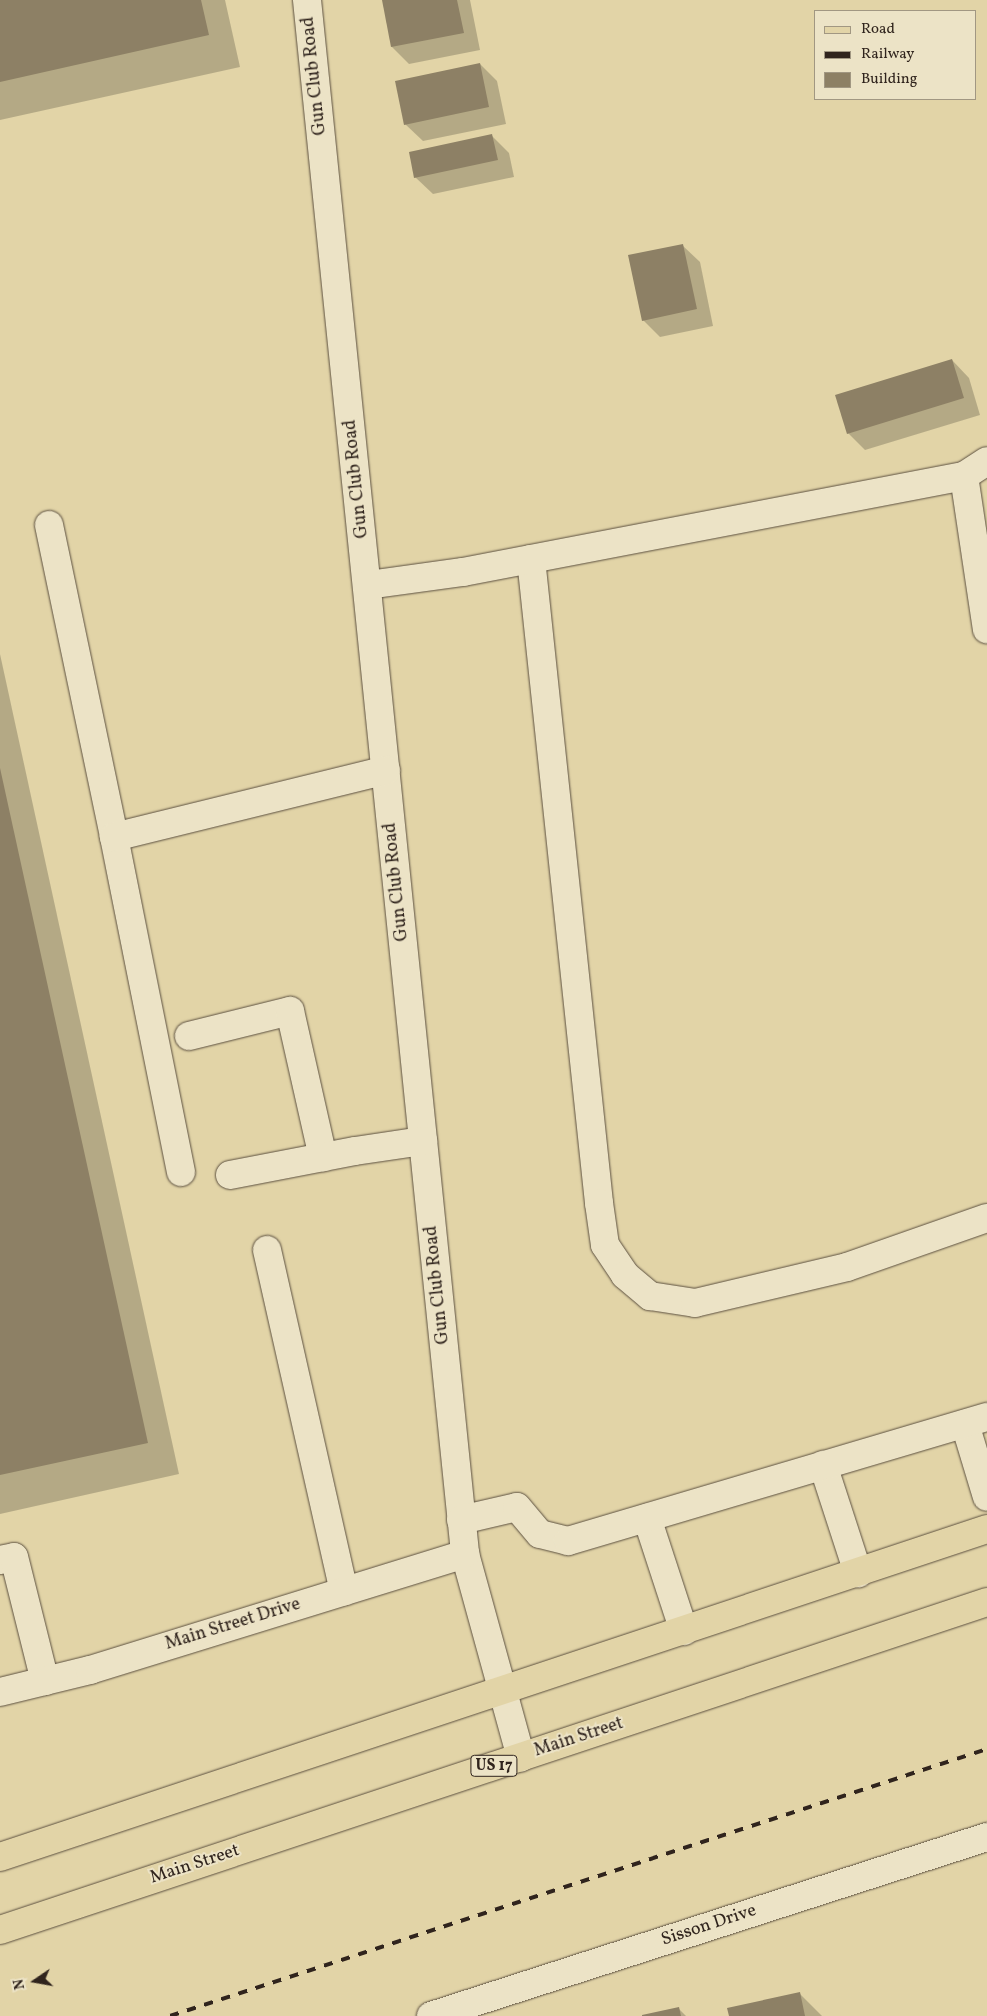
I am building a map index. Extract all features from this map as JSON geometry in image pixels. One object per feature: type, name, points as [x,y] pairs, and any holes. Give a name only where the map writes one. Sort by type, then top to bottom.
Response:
[{"type":"main road","points":[[0,1857],[502,1692],[987,1529]]},
{"type":"main road","name":"Main Street","points":[[0,1930],[987,1602]]},
{"type":"street","name":"Gun Club Road","points":[[307,0],[368,585],[465,1554],[521,1757]]},
{"type":"street","points":[[368,585],[531,559],[964,476],[987,462]]},
{"type":"street","points":[[964,476],[987,629]]},
{"type":"street","points":[[49,525],[181,1172]]},
{"type":"street","points":[[531,559],[598,1203],[605,1245],[625,1275],[650,1296],[696,1303],[847,1267],[987,1218]]},
{"type":"street","points":[[114,838],[386,770]]},
{"type":"street","points":[[189,1036],[290,1011],[323,1157]]},
{"type":"street","points":[[230,1175],[323,1157],[424,1142]]},
{"type":"street","points":[[267,1250],[344,1591]]},
{"type":"street","points":[[461,1520],[517,1507],[540,1534],[568,1541],[976,1420],[987,1497]]},
{"type":"street","points":[[823,1465],[858,1573]]},
{"type":"street","points":[[647,1518],[684,1631]]},
{"type":"street","name":"Main Street Drive","points":[[0,1692],[45,1681],[465,1554]]},
{"type":"street","points":[[0,1560],[14,1557],[45,1681]]},
{"type":"street","name":"Sisson Drive","points":[[430,2016],[987,1837]]},
{"type":"building","points":[[0,0],[201,0],[209,35],[0,82]]},
{"type":"building","points":[[382,0],[457,0],[464,33],[391,47]]},
{"type":"building","points":[[480,63],[489,107],[404,125],[395,81]]},
{"type":"building","points":[[492,134],[498,160],[414,178],[409,152]]},
{"type":"building","points":[[683,244],[697,309],[642,321],[628,255]]},
{"type":"building","points":[[952,359],[964,398],[847,434],[835,395]]},
{"type":"building","points":[[0,768],[148,1443],[0,1475]]},
{"type":"building","points":[[800,1992],[805,2016],[729,2016],[727,2008]]},
{"type":"building","points":[[679,2007],[681,2016],[642,2016],[642,2015]]},
{"type":"railway","points":[[170,2016],[987,1749]]}]
